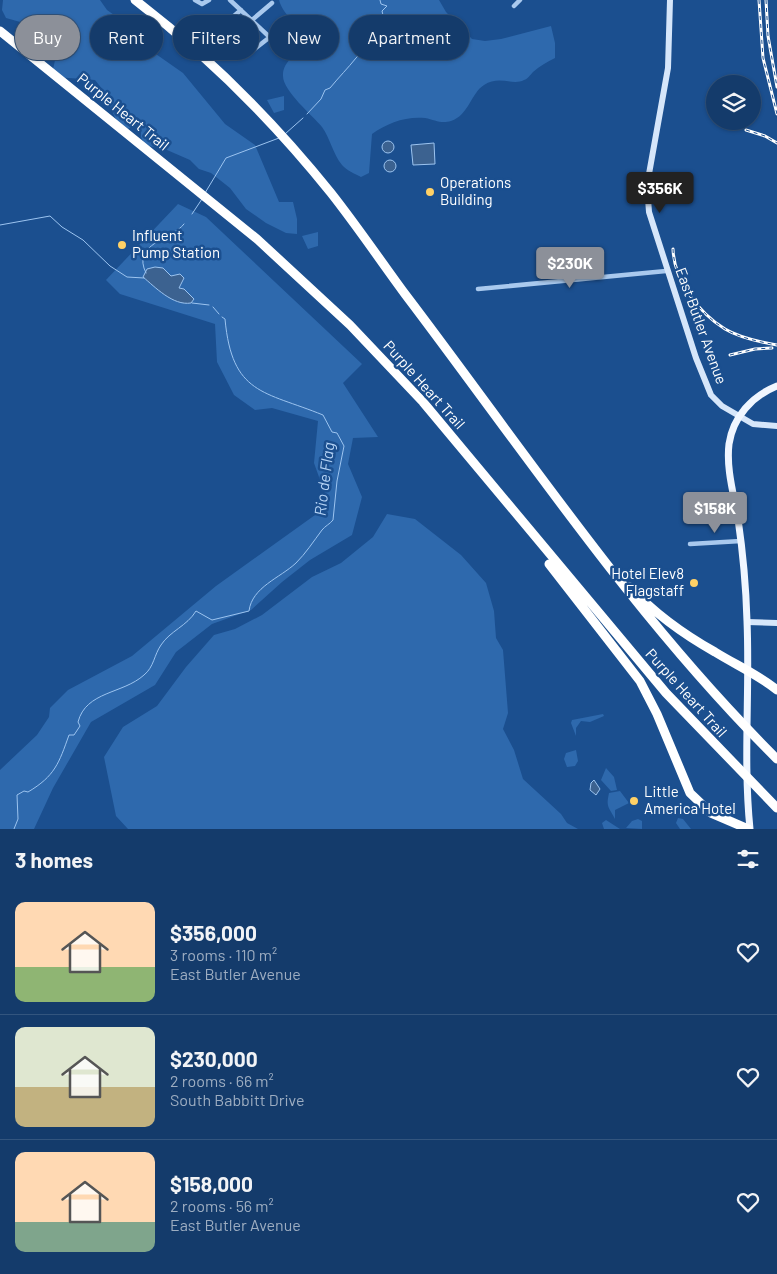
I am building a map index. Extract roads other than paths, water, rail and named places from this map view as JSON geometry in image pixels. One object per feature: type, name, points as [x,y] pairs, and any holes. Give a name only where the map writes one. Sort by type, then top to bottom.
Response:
[{"type":"highway","name":"Purple Heart Trail","points":[[135,0],[200,56],[255,109],[314,173],[374,250],[532,466],[647,617],[777,758]]},
{"type":"highway","name":"Purple Heart Trail","points":[[0,31],[232,218],[319,295],[398,374],[479,468],[641,664],[728,759],[777,808]]},
{"type":"highway","points":[[532,466],[545,479],[621,577],[653,611],[708,648],[747,668],[777,690]]},
{"type":"highway","points":[[530,532],[536,546],[640,681],[657,714],[690,793],[711,813],[749,829]]},
{"type":"main road","name":"East Butler Avenue","points":[[670,0],[668,68],[647,185],[649,212],[666,271],[681,306],[706,386],[718,402],[738,416],[753,424],[777,426]]},
{"type":"main road","points":[[749,829],[746,787],[748,622],[741,541],[728,462],[729,443],[738,416],[765,391],[777,386]]},
{"type":"main road","points":[[748,622],[777,623]]},
{"type":"street","points":[[195,0],[202,4],[208,0]]},
{"type":"street","points":[[230,0],[246,15]]},
{"type":"street","points":[[514,6],[520,0]]},
{"type":"street","points":[[258,15],[272,3]]},
{"type":"street","points":[[235,15],[241,10]]},
{"type":"street","points":[[259,27],[269,36]]},
{"type":"street","points":[[259,46],[269,38]]},
{"type":"street","points":[[478,289],[666,271]]},
{"type":"street","points":[[690,544],[741,541]]},
{"type":"waterway","name":"Rio de Flag","points":[[307,114],[321,99],[325,90],[330,88],[356,58],[378,39],[383,28],[382,11],[387,6],[381,4],[380,0]]},
{"type":"waterway","name":"Rio de Flag","points":[[285,134],[303,118]]},
{"type":"waterway","name":"Rio de Flag","points":[[205,193],[226,158],[279,138]]},
{"type":"waterway","name":"Rio de Flag","points":[[192,214],[202,199]]},
{"type":"waterway","points":[[0,225],[50,216],[62,227],[83,240],[110,266],[127,277],[144,278]]},
{"type":"waterway","name":"Rio de Flag","points":[[146,273],[143,263],[144,255],[148,249],[184,224]]},
{"type":"waterway","name":"Rio de Flag","points":[[192,303],[209,305]]},
{"type":"waterway","name":"Rio de Flag","points":[[213,307],[219,314]]},
{"type":"waterway","name":"Rio de Flag","points":[[14,829],[18,819],[17,795],[24,791],[28,792],[37,786],[55,768],[69,735],[74,735],[80,726],[78,722],[82,712],[89,704],[144,675],[150,668],[165,640],[188,621],[196,611],[212,620],[249,611],[255,595],[296,563],[323,529],[333,520],[337,481],[344,446],[337,433],[332,432],[323,415],[268,394],[254,386],[244,376],[235,363],[229,344],[225,319],[222,317]]},
{"type":"railway","points":[[759,0],[763,58],[777,114]]},
{"type":"railway","points":[[766,0],[768,36],[777,87]]},
{"type":"railway","points":[[746,130],[765,136],[777,143]]},
{"type":"railway","points":[[673,249],[674,261],[683,284],[697,305],[706,314],[725,329],[737,335],[777,345]]},
{"type":"railway","points":[[730,355],[755,349],[772,348]]},
{"type":"place","name":"Operations Building","points":[[430,192]]},
{"type":"place","name":"Influent Pump Station","points":[[122,245]]},
{"type":"place","name":"Hotel Elev8 Flagstaff","points":[[694,583]]},
{"type":"place","name":"Little America Hotel","points":[[634,801]]}]
